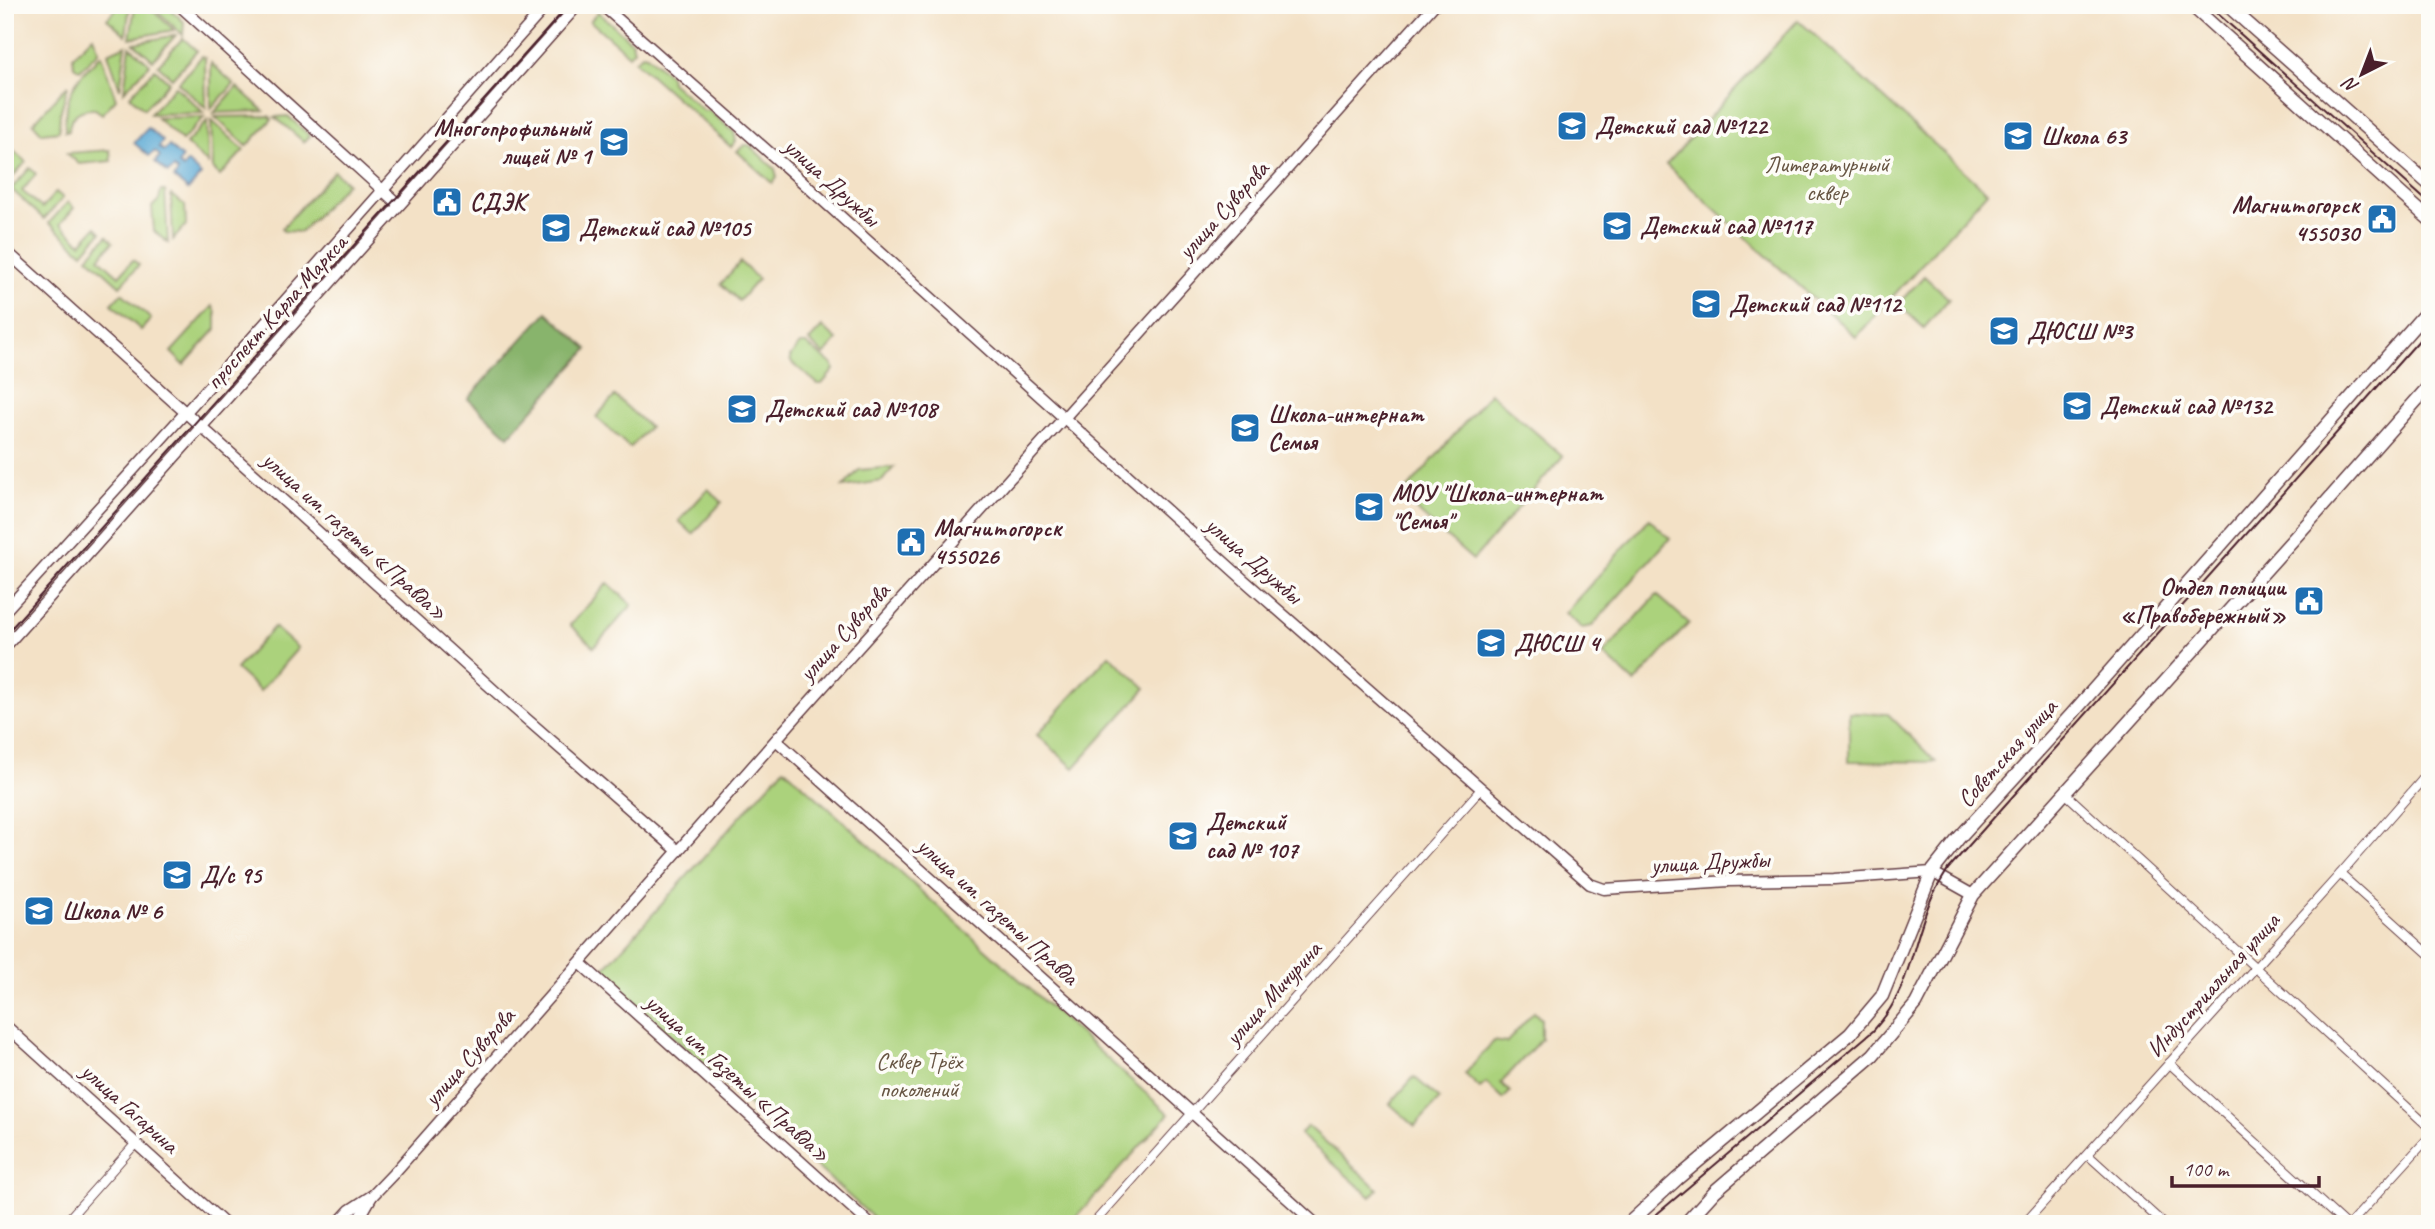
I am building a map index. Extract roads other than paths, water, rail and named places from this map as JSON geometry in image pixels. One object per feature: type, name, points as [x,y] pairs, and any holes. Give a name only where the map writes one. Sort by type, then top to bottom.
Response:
[{"type":"main road","points":[[2191,5],[2430,220]]},
{"type":"main road","points":[[2227,5],[2430,185]]},
{"type":"main road","name":"Советская улица","points":[[1628,1224],[1676,1180],[1850,1034],[1882,996],[1932,872],[1958,839],[2071,716],[2430,308]]},
{"type":"main road","points":[[1685,1224],[1726,1182],[1848,1074],[1874,1055],[1916,1004],[1973,895],[2430,385]]},
{"type":"street","points":[[179,5],[399,205]]},
{"type":"street","name":"проспект Карла Маркса","points":[[5,611],[548,5]]},
{"type":"street","name":"проспект Карла Маркса","points":[[5,647],[578,5]]},
{"type":"street","name":"улица Дружбы","points":[[601,5],[788,169],[1063,419],[1590,884],[1604,889],[1932,872]]},
{"type":"street","name":"улица Суворова","points":[[356,1224],[373,1195],[1434,5]]},
{"type":"street","name":"улица им. газеты «Правда»","points":[[5,250],[507,702],[678,852]]},
{"type":"street","name":"улица им. газеты Правда","points":[[776,740],[1193,1112]]},
{"type":"street","name":"Индустриальная улица","points":[[2024,1224],[2430,771]]},
{"type":"street","points":[[2422,780],[2430,787]]},
{"type":"street","name":"улица Мичурина","points":[[1093,1224],[1482,788]]},
{"type":"street","points":[[2066,793],[2430,1128]]},
{"type":"street","points":[[1932,872],[1973,895]]},
{"type":"street","points":[[2340,874],[2430,955]]},
{"type":"street","name":"улица им. Газеты «Правда»","points":[[580,963],[870,1224]]},
{"type":"street","name":"улица Гагарина","points":[[5,1026],[225,1224]]},
{"type":"street","points":[[2169,1063],[2348,1224],[2430,1136]]},
{"type":"street","points":[[1193,1112],[1315,1224]]},
{"type":"street","points":[[64,1224],[137,1142]]},
{"type":"street","points":[[2088,1154],[2164,1224]]},
{"type":"street","name":"улица Суворова","points":[[337,1224],[350,1210],[373,1195]]},
{"type":"street","points":[[211,1211],[214,1224]]},
{"type":"water","points":[[148,128],[163,141],[159,147],[164,151],[169,146],[182,158],[178,164],[183,168],[187,162],[201,175],[188,190],[174,178],[178,172],[174,168],[168,173],[155,162],[160,156],[155,151],[149,156],[134,143]]},
{"type":"tram line","points":[[5,635],[569,5]]},
{"type":"tram line","points":[[2208,5],[2430,204]]},
{"type":"tram line","points":[[1645,1224],[1873,1031],[1896,999],[1932,897],[1948,869],[2430,328]]},
{"type":"place","name":"Детский сад №122","points":[[1572,126]]},
{"type":"place","name":"Школа 63","points":[[2018,136]]},
{"type":"place","name":"Многопрофильный лицей № 1","points":[[614,142]]},
{"type":"place","name":"СДЭК","points":[[447,202]]},
{"type":"place","name":"Магнитогорск 455030","points":[[2382,219]]},
{"type":"place","name":"Детский сад №117","points":[[1617,226]]},
{"type":"place","name":"Детский сад №105","points":[[556,228]]},
{"type":"place","name":"Детский сад №112","points":[[1706,304]]},
{"type":"place","name":"ДЮСШ №3","points":[[2004,331]]},
{"type":"place","name":"Детский сад №132","points":[[2077,406]]},
{"type":"place","name":"Детский сад №108","points":[[742,409]]},
{"type":"place","name":"Школа-интернат Семья","points":[[1245,428]]},
{"type":"place","name":"МОУ \"Школа-интернат \"Семья\"","points":[[1369,507]]},
{"type":"place","name":"Магнитогорск 455026","points":[[911,542]]},
{"type":"place","name":"Отдел полиции «Правобережный»","points":[[2309,601]]},
{"type":"place","name":"ДЮСШ 4","points":[[1491,643]]},
{"type":"place","name":"Детский сад № 107","points":[[1183,836]]},
{"type":"place","name":"Д/с 95","points":[[177,875]]},
{"type":"place","name":"Школа № 6","points":[[39,911]]},
{"type":"park label","name":"Литературный сквер","points":[[1827,178]]},
{"type":"park label","name":"Сквер Трёх поколений","points":[[919,1075]]}]
